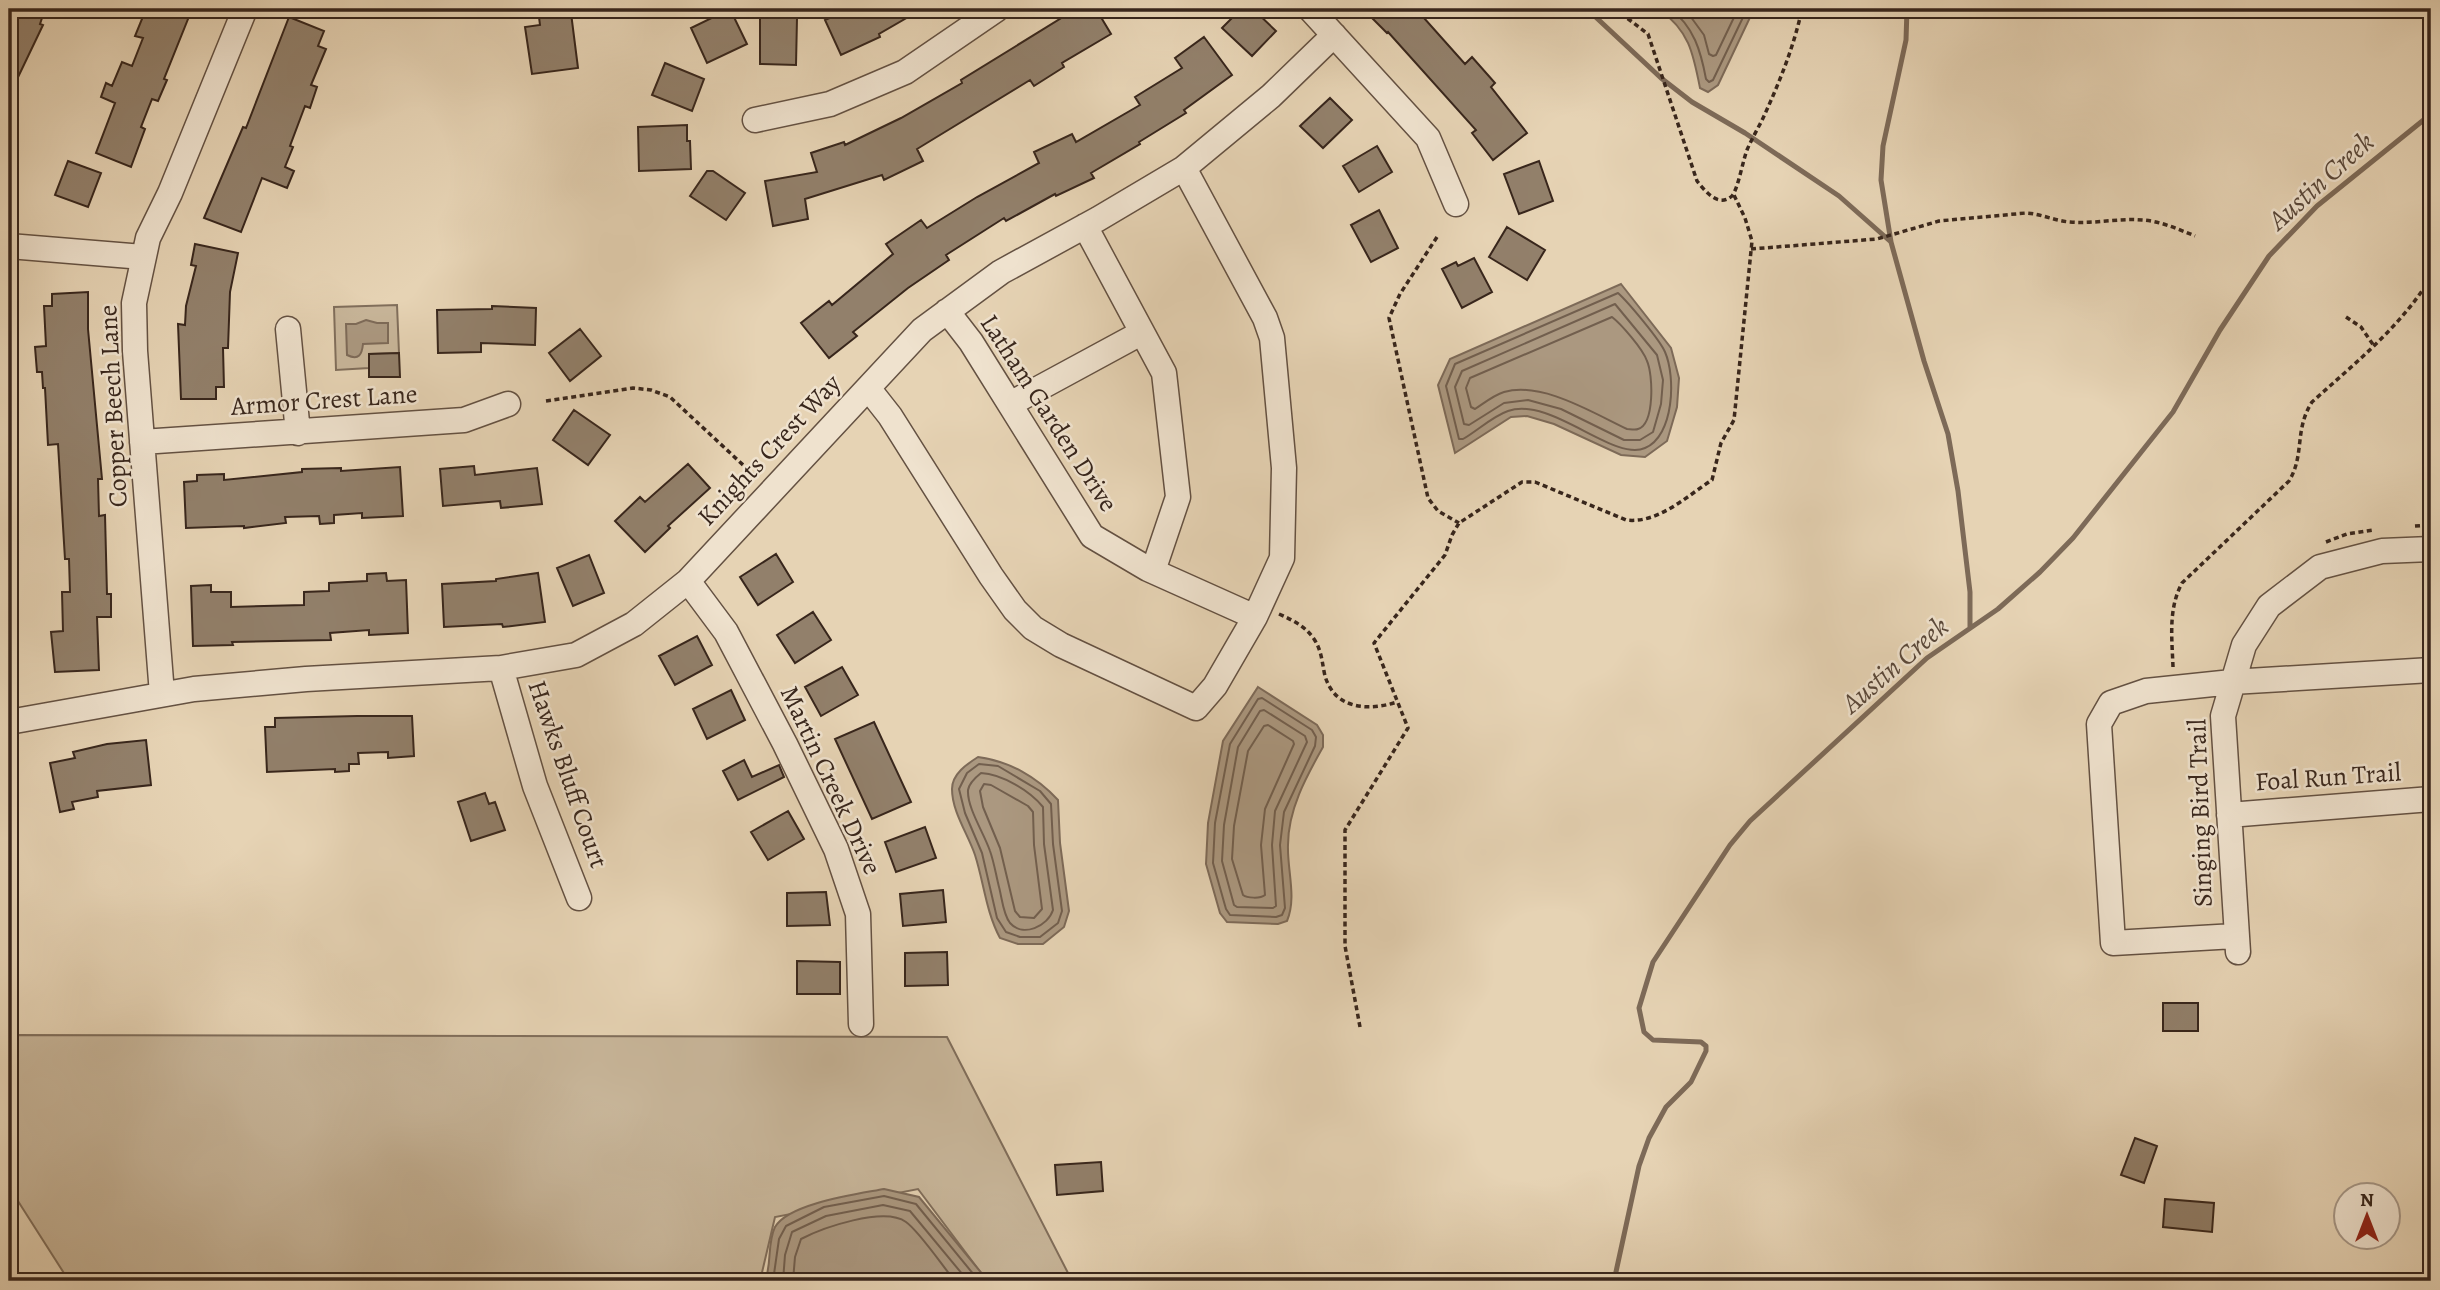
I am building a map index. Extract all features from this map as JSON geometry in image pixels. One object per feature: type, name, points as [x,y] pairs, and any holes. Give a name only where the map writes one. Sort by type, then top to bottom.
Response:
[{"type":"street","name":"Copper Beech Lane","points":[[162,694],[135,351],[134,303],[148,239],[170,193],[245,9]]},
{"type":"street","points":[[755,120],[830,104],[905,72],[997,9]]},
{"type":"street","points":[[1310,9],[1428,138],[1456,204]]},
{"type":"street","name":"Knights Crest Way","points":[[9,722],[162,694],[306,679],[501,667],[576,655],[634,624],[688,581],[922,330],[1002,272],[1184,167],[1271,96],[1334,35]]},
{"type":"street","points":[[868,388],[890,416],[991,576],[1015,610],[1033,628],[1061,645],[1196,708],[1215,686],[1264,615],[1282,558],[1284,467],[1272,338],[1265,318],[1184,167]]},
{"type":"street","points":[[1085,226],[1164,373],[1178,497],[1153,571]]},
{"type":"street","points":[[9,246],[143,257]]},
{"type":"street","name":"Latham Garden Drive","points":[[947,311],[971,342],[1092,536],[1153,571],[1264,615]]},
{"type":"street","points":[[288,329],[298,432]]},
{"type":"street","points":[[1010,404],[1141,333]]},
{"type":"street","name":"Armor Crest Lane","points":[[142,442],[464,420],[508,404]]},
{"type":"street","name":"Singing Bird Trail","points":[[2232,682],[2146,691],[2110,703],[2099,724],[2113,943],[2237,944],[2223,716],[2244,645],[2269,606],[2320,567],[2382,551],[2431,549]]},
{"type":"street","name":"Martin Creek Drive","points":[[688,581],[726,632],[836,849],[858,914],[862,1024]]},
{"type":"street","name":"Hawks Bluff Court","points":[[501,667],[535,786],[579,898]]},
{"type":"street","points":[[2232,682],[2431,670]]},
{"type":"street","name":"Foal Run Trail","points":[[2229,815],[2431,799]]},
{"type":"path","points":[[1604,9],[1627,18],[1648,34],[1697,181],[1714,198],[1722,200],[1733,193],[1748,147],[1784,70],[1802,9]]},
{"type":"path","points":[[1360,1027],[1345,946],[1345,830],[1408,728],[1374,643],[1446,555],[1459,523],[1522,482],[1535,482],[1626,520],[1641,522],[1657,516],[1712,480],[1721,443],[1734,420],[1752,241],[1733,193]]},
{"type":"path","points":[[1751,249],[1877,239],[1938,221],[2026,213],[2065,222],[2149,220],[2195,236]]},
{"type":"path","points":[[1437,237],[1399,294],[1389,318],[1428,498],[1438,511],[1459,523]]},
{"type":"path","points":[[2174,678],[2172,610],[2175,595],[2182,583],[2289,481],[2297,463],[2304,415],[2312,402],[2402,318],[2428,282]]},
{"type":"path","points":[[2347,317],[2361,327],[2374,346]]},
{"type":"path","points":[[546,401],[633,388],[651,390],[670,397],[756,477]]},
{"type":"path","points":[[1264,615],[1300,624],[1315,641],[1330,687],[1350,705],[1363,708],[1398,702]]},
{"type":"shaded area","points":[[397,305],[399,353],[369,354],[369,368],[336,370],[334,307]]},
{"type":"shaded area","points":[[9,1035],[947,1037],[1068,1273],[1057,1281],[987,1281],[918,1189],[775,1217],[760,1281],[69,1281],[9,1187]]},
{"type":"water","points":[[1659,9],[1754,9],[1718,85],[1708,92],[1700,88],[1692,53],[1683,34]]},
{"type":"water","points":[[1621,284],[1671,348],[1679,378],[1677,407],[1667,441],[1645,457],[1621,455],[1554,424],[1527,416],[1511,417],[1455,453],[1438,385],[1450,359]]},
{"type":"water","points":[[366,320],[388,323],[388,343],[363,344],[359,356],[347,355],[346,324]]},
{"type":"water","points":[[1258,687],[1317,725],[1323,735],[1323,747],[1304,782],[1291,819],[1288,845],[1290,912],[1287,921],[1278,924],[1227,922],[1220,913],[1206,864],[1208,823],[1223,741]]},
{"type":"water","points":[[978,757],[1001,762],[1022,771],[1058,800],[1060,843],[1069,911],[1064,927],[1043,944],[1018,944],[1000,938],[991,918],[975,855],[957,814],[952,789],[957,774]]},
{"type":"water","points":[[884,1189],[919,1197],[988,1281],[765,1281],[773,1233],[783,1219],[794,1212],[825,1201]]},
{"type":"building","points":[[9,9],[45,9],[40,24],[43,25],[9,96]]},
{"type":"building","points":[[146,9],[192,9],[158,101],[152,99],[141,127],[145,129],[131,167],[96,153],[115,103],[101,97],[106,83],[112,86],[122,62],[132,66],[143,38],[135,36]]},
{"type":"building","points":[[730,9],[747,44],[707,63],[691,28]]},
{"type":"building","points":[[850,9],[922,9],[879,34],[880,37],[841,55],[825,20]]},
{"type":"building","points":[[1076,9],[1096,9],[1111,34],[1062,63],[1064,67],[1034,86],[1030,80],[917,149],[923,161],[884,180],[882,175],[805,199],[808,219],[773,226],[765,181],[817,172],[811,153],[844,142],[845,145],[901,118],[962,83],[961,80]]},
{"type":"building","points":[[1241,9],[1253,9],[1276,31],[1252,56],[1222,28]]},
{"type":"building","points":[[1363,9],[1416,9],[1465,64],[1472,57],[1495,83],[1491,87],[1527,133],[1493,160],[1472,133],[1476,130],[1388,32]]},
{"type":"building","points":[[571,13],[578,68],[532,74],[525,27],[540,25],[539,17]]},
{"type":"building","points":[[289,17],[324,31],[318,46],[326,49],[311,85],[317,87],[310,108],[305,106],[290,146],[293,147],[285,167],[294,171],[287,188],[262,178],[241,232],[204,218],[243,127],[246,128]]},
{"type":"building","points":[[760,18],[797,18],[796,65],[760,64]]},
{"type":"building","points":[[1204,37],[1232,75],[1184,110],[1186,113],[1091,173],[1094,178],[1056,196],[1055,194],[1006,221],[1004,218],[946,255],[949,260],[908,288],[853,332],[857,336],[829,358],[801,323],[829,301],[832,305],[893,254],[886,244],[921,220],[927,228],[1039,163],[1034,152],[1072,134],[1076,142],[1140,105],[1135,97],[1182,68],[1175,58]]},
{"type":"building","points":[[665,63],[704,79],[692,111],[652,95]]},
{"type":"building","points":[[1330,98],[1352,120],[1323,148],[1300,126]]},
{"type":"building","points":[[687,125],[691,169],[639,171],[638,127]]},
{"type":"building","points":[[1377,146],[1392,172],[1359,192],[1343,166]]},
{"type":"building","points":[[68,161],[101,173],[88,207],[55,195]]},
{"type":"building","points":[[1539,161],[1553,201],[1519,214],[1504,174]]},
{"type":"building","points":[[707,171],[713,171],[745,193],[726,220],[690,196]]},
{"type":"building","points":[[1379,210],[1398,248],[1371,262],[1351,225]]},
{"type":"building","points":[[1507,227],[1545,250],[1527,280],[1489,257]]},
{"type":"building","points":[[195,244],[238,253],[230,292],[228,348],[223,348],[224,387],[216,387],[216,399],[181,399],[178,324],[185,325],[186,306],[196,266],[191,265]]},
{"type":"building","points":[[1474,258],[1492,292],[1462,308],[1442,269],[1456,262],[1458,266]]},
{"type":"building","points":[[88,292],[88,329],[102,479],[98,479],[99,516],[105,515],[107,594],[111,594],[111,617],[97,617],[99,670],[55,672],[51,632],[63,631],[62,592],[70,592],[69,559],[65,559],[58,444],[48,445],[45,388],[42,372],[37,372],[35,347],[46,346],[44,306],[52,306],[52,294]]},
{"type":"building","points":[[492,306],[536,308],[535,345],[481,343],[481,352],[438,353],[437,310],[492,309]]},
{"type":"building","points":[[580,329],[601,356],[570,381],[549,353]]},
{"type":"building","points":[[399,353],[400,377],[369,377],[369,354]]},
{"type":"building","points":[[574,410],[610,435],[588,465],[553,440]]},
{"type":"building","points":[[688,464],[710,488],[668,526],[670,528],[645,552],[615,521],[640,497],[645,502]]},
{"type":"building","points":[[474,466],[475,475],[537,468],[542,504],[501,508],[500,501],[443,506],[440,469]]},
{"type":"building","points":[[400,467],[403,516],[362,518],[362,513],[334,515],[334,523],[320,524],[319,516],[285,517],[286,523],[244,528],[186,528],[184,482],[197,481],[197,475],[224,474],[224,480],[302,472],[302,469],[341,468],[341,471]]},
{"type":"building","points":[[776,554],[793,582],[758,605],[740,577]]},
{"type":"building","points":[[589,555],[604,593],[573,606],[557,568]]},
{"type":"building","points":[[386,573],[387,581],[406,580],[408,633],[369,635],[369,630],[330,633],[331,640],[232,642],[233,645],[193,646],[191,586],[211,585],[211,592],[231,592],[231,607],[304,605],[304,592],[329,591],[329,583],[367,581],[367,574]]},
{"type":"building","points":[[538,573],[545,622],[503,627],[502,624],[444,627],[442,584],[496,581]]},
{"type":"building","points":[[813,612],[831,640],[795,663],[777,635]]},
{"type":"building","points":[[697,636],[712,665],[675,685],[659,656]]},
{"type":"building","points":[[842,667],[858,695],[821,716],[805,687]]},
{"type":"building","points":[[731,690],[745,720],[707,739],[693,709]]},
{"type":"building","points":[[412,716],[414,756],[388,758],[388,752],[358,753],[359,764],[349,764],[349,771],[335,772],[335,769],[267,772],[265,727],[275,727],[275,718]]},
{"type":"building","points":[[874,722],[911,802],[872,819],[835,739]]},
{"type":"building","points":[[146,740],[151,785],[97,791],[98,797],[72,802],[74,809],[60,812],[50,763],[75,758],[73,752],[107,744]]},
{"type":"building","points":[[744,760],[752,777],[779,765],[784,777],[738,800],[723,771]]},
{"type":"building","points":[[485,793],[489,804],[495,802],[505,830],[471,841],[458,802]]},
{"type":"building","points":[[788,811],[804,839],[768,860],[751,832]]},
{"type":"building","points":[[925,827],[936,858],[896,872],[885,842]]},
{"type":"building","points":[[943,890],[946,922],[903,926],[900,894]]},
{"type":"building","points":[[826,892],[830,925],[787,926],[787,893]]},
{"type":"building","points":[[947,952],[948,985],[905,986],[905,953]]},
{"type":"building","points":[[797,961],[840,962],[840,994],[797,994]]},
{"type":"building","points":[[2163,1003],[2198,1003],[2198,1031],[2163,1031]]},
{"type":"building","points":[[2135,1138],[2157,1146],[2144,1183],[2121,1175]]},
{"type":"building","points":[[1101,1162],[1103,1191],[1057,1195],[1055,1165]]},
{"type":"building","points":[[2165,1199],[2214,1203],[2212,1232],[2163,1227]]},
{"type":"waterway","points":[[1587,9],[1661,78],[1692,102],[1745,133],[1839,196],[1891,242]]},
{"type":"waterway","points":[[1907,9],[1906,40],[1883,146],[1881,180],[1891,242],[1924,361],[1948,434],[1970,592],[1970,627]]},
{"type":"waterway","name":"Austin Creek","points":[[1614,1281],[1639,1166],[1649,1138],[1666,1107],[1691,1082],[1706,1051],[1706,1046],[1701,1042],[1653,1040],[1644,1032],[1639,1008],[1653,962],[1730,845],[1750,821],[1927,658],[1998,609],[2073,538],[2173,412],[2220,330],[2269,256],[2317,206],[2431,114]]}]
